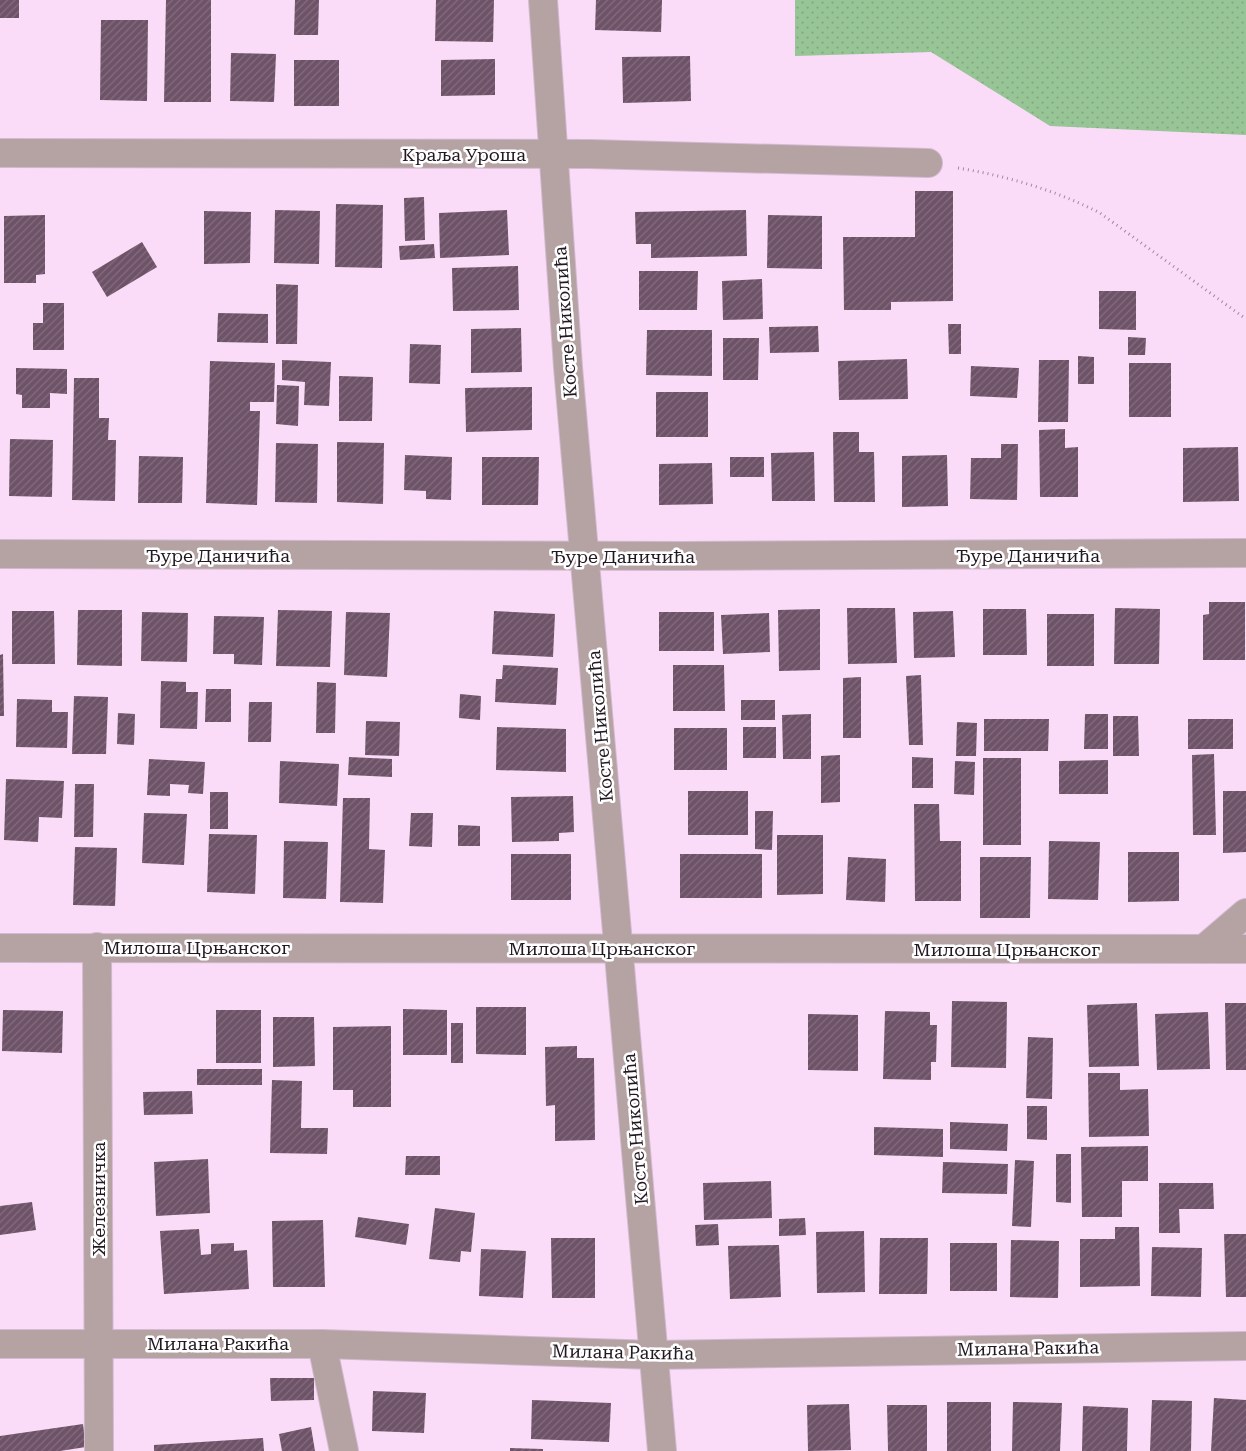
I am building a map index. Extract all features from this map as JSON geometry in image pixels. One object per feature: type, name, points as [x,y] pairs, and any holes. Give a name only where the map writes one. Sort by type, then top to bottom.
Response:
[{"type":"street","name":"Косте Николића","points":[[543,0],[552,154],[584,556],[662,1451]]},
{"type":"street","name":"Краља Уроша","points":[[0,153],[552,154],[928,162]]},
{"type":"street","name":"Ђуре Даничића","points":[[0,554],[584,556],[1246,554]]},
{"type":"street","points":[[1204,949],[1246,913]]},
{"type":"street","name":"Милоша Црњанског","points":[[0,948],[1246,949]]},
{"type":"street","name":"Железничка","points":[[97,948],[99,1451]]},
{"type":"street","name":"Милана Ракића","points":[[0,1344],[322,1344],[655,1355],[1246,1346]]},
{"type":"street","points":[[322,1344],[344,1451]]},
{"type":"path","points":[[928,162],[1016,179],[1075,200],[1100,213],[1246,319]]},
{"type":"green space","points":[[795,0],[1246,0],[1246,135],[1050,126],[931,52],[795,56]]},
{"type":"building","points":[[0,0],[19,0],[19,18],[0,18]]},
{"type":"building","points":[[166,0],[211,0],[211,102],[164,102]]},
{"type":"building","points":[[295,0],[319,0],[318,35],[294,35]]},
{"type":"building","points":[[436,0],[494,0],[493,42],[435,41]]},
{"type":"building","points":[[596,0],[662,0],[661,32],[595,30]]},
{"type":"building","points":[[101,20],[148,20],[147,101],[100,100]]},
{"type":"building","points":[[231,53],[276,54],[274,102],[230,101]]},
{"type":"building","points":[[690,56],[691,101],[623,103],[622,57]]},
{"type":"building","points":[[495,59],[495,95],[441,96],[441,60]]},
{"type":"building","points":[[294,60],[339,60],[339,106],[294,106]]},
{"type":"building","points":[[915,191],[953,191],[953,301],[891,302],[891,310],[844,310],[843,237],[915,237]]},
{"type":"building","points":[[424,197],[425,240],[405,241],[404,198]]},
{"type":"building","points":[[336,204],[383,205],[382,268],[335,267]]},
{"type":"building","points":[[275,210],[320,211],[319,264],[274,263]]},
{"type":"building","points":[[507,210],[509,255],[440,258],[439,213]]},
{"type":"building","points":[[746,210],[747,256],[651,258],[651,244],[636,244],[635,212]]},
{"type":"building","points":[[204,211],[251,212],[250,263],[204,264]]},
{"type":"building","points":[[45,215],[45,274],[36,275],[36,283],[4,283],[4,216]]},
{"type":"building","points":[[768,215],[822,216],[822,269],[767,268]]},
{"type":"building","points":[[142,242],[157,267],[107,297],[92,272]]},
{"type":"building","points":[[434,244],[435,258],[400,260],[399,246]]},
{"type":"building","points":[[518,266],[519,310],[453,311],[452,268]]},
{"type":"building","points":[[639,271],[698,271],[697,310],[639,310]]},
{"type":"building","points":[[762,279],[763,319],[723,320],[722,281]]},
{"type":"building","points":[[276,284],[298,285],[297,344],[276,344]]},
{"type":"building","points":[[1099,291],[1136,291],[1136,330],[1099,329]]},
{"type":"building","points":[[43,303],[64,303],[64,350],[33,350],[33,323],[43,323]]},
{"type":"building","points":[[218,313],[268,314],[268,343],[217,342]]},
{"type":"building","points":[[948,324],[961,324],[961,354],[949,354]]},
{"type":"building","points":[[818,326],[819,352],[770,353],[769,327]]},
{"type":"building","points":[[521,328],[522,372],[471,373],[471,329]]},
{"type":"building","points":[[647,330],[712,330],[712,376],[646,375]]},
{"type":"building","points":[[1128,337],[1146,338],[1145,355],[1128,355]]},
{"type":"building","points":[[723,338],[759,338],[758,380],[723,380]]},
{"type":"building","points":[[410,344],[441,345],[440,384],[409,383]]},
{"type":"building","points":[[1078,356],[1094,357],[1094,384],[1078,384]]},
{"type":"building","points":[[907,359],[908,399],[839,400],[838,361]]},
{"type":"building","points":[[282,360],[331,362],[329,406],[304,405],[305,382],[282,380]]},
{"type":"building","points":[[1039,360],[1069,360],[1068,422],[1038,422]]},
{"type":"building","points":[[210,361],[275,363],[274,402],[250,402],[250,411],[260,411],[257,505],[206,503]]},
{"type":"building","points":[[1129,363],[1171,363],[1171,417],[1129,417]]},
{"type":"building","points":[[971,366],[1019,368],[1017,398],[970,396]]},
{"type":"building","points":[[16,368],[67,369],[67,394],[50,393],[50,408],[22,408],[22,395],[16,394]]},
{"type":"building","points":[[339,376],[373,377],[372,421],[339,421]]},
{"type":"building","points":[[74,378],[99,378],[99,418],[109,418],[108,440],[116,440],[115,501],[72,500]]},
{"type":"building","points":[[277,385],[299,386],[298,426],[276,424]]},
{"type":"building","points":[[532,387],[532,430],[466,432],[465,388]]},
{"type":"building","points":[[656,392],[708,392],[708,437],[656,437]]},
{"type":"building","points":[[1065,429],[1065,448],[1078,447],[1078,497],[1040,497],[1039,430]]},
{"type":"building","points":[[833,432],[859,432],[859,452],[874,452],[875,502],[834,502]]},
{"type":"building","points":[[10,439],[53,440],[52,497],[9,496]]},
{"type":"building","points":[[337,442],[384,443],[383,504],[337,502]]},
{"type":"building","points":[[276,443],[318,444],[317,503],[275,502]]},
{"type":"building","points":[[1001,444],[1018,444],[1017,500],[970,499],[971,458],[1001,458]]},
{"type":"building","points":[[1238,447],[1239,501],[1183,502],[1183,448]]},
{"type":"building","points":[[814,452],[815,501],[772,501],[771,453]]},
{"type":"building","points":[[405,455],[452,457],[451,500],[426,499],[426,491],[404,490]]},
{"type":"building","points":[[947,455],[948,506],[902,507],[902,456]]},
{"type":"building","points":[[139,456],[183,457],[182,503],[138,503]]},
{"type":"building","points":[[482,457],[539,457],[538,505],[482,505]]},
{"type":"building","points":[[730,457],[764,457],[764,477],[730,477]]},
{"type":"building","points":[[712,463],[713,504],[659,505],[659,464]]},
{"type":"building","points":[[1209,602],[1245,602],[1245,660],[1203,660],[1203,615],[1209,614]]},
{"type":"building","points":[[847,608],[895,608],[897,663],[848,664]]},
{"type":"building","points":[[1115,608],[1160,609],[1159,664],[1114,664]]},
{"type":"building","points":[[820,609],[820,670],[779,671],[778,610]]},
{"type":"building","points":[[983,609],[1026,609],[1027,655],[983,655]]},
{"type":"building","points":[[78,610],[122,610],[122,666],[77,665]]},
{"type":"building","points":[[278,610],[332,611],[330,667],[276,666]]},
{"type":"building","points":[[12,611],[54,611],[55,664],[12,664]]},
{"type":"building","points":[[494,611],[555,614],[553,657],[492,654]]},
{"type":"building","points":[[953,611],[955,657],[914,658],[913,612]]},
{"type":"building","points":[[142,612],[188,613],[187,662],[141,661]]},
{"type":"building","points":[[346,612],[390,613],[387,677],[344,675]]},
{"type":"building","points":[[659,612],[714,612],[714,651],[659,651]]},
{"type":"building","points":[[769,613],[770,652],[723,654],[721,615]]},
{"type":"building","points":[[1047,614],[1094,614],[1094,666],[1047,666]]},
{"type":"building","points":[[214,616],[264,617],[262,665],[234,664],[234,654],[213,654]]},
{"type":"building","points":[[3,654],[4,716],[0,716],[0,655]]},
{"type":"building","points":[[503,665],[558,668],[556,705],[495,702],[496,679],[502,679]]},
{"type":"building","points":[[673,665],[724,665],[725,711],[673,711]]},
{"type":"building","points":[[921,675],[923,745],[909,745],[906,676]]},
{"type":"building","points":[[861,677],[861,738],[843,738],[843,678]]},
{"type":"building","points":[[161,681],[186,682],[186,692],[198,692],[197,729],[160,728]]},
{"type":"building","points":[[317,682],[336,683],[335,733],[316,733]]},
{"type":"building","points":[[206,689],[231,689],[231,722],[205,722]]},
{"type":"building","points":[[460,694],[481,696],[480,720],[459,718]]},
{"type":"building","points":[[74,696],[108,697],[106,754],[72,754]]},
{"type":"building","points":[[17,699],[52,700],[52,712],[68,712],[67,748],[16,747]]},
{"type":"building","points":[[741,700],[775,700],[775,720],[741,720]]},
{"type":"building","points":[[249,702],[272,702],[271,742],[248,742]]},
{"type":"building","points":[[118,713],[135,714],[134,745],[117,744]]},
{"type":"building","points":[[811,714],[811,759],[783,759],[782,715]]},
{"type":"building","points":[[1085,714],[1108,714],[1108,749],[1084,749]]},
{"type":"building","points":[[1113,716],[1138,716],[1139,756],[1113,756]]},
{"type":"building","points":[[984,719],[1049,719],[1048,751],[984,751]]},
{"type":"building","points":[[1188,719],[1233,719],[1233,749],[1188,749]]},
{"type":"building","points":[[366,721],[400,722],[399,756],[365,755]]},
{"type":"building","points":[[957,722],[977,723],[976,756],[956,756]]},
{"type":"building","points":[[497,727],[566,729],[566,772],[496,770]]},
{"type":"building","points":[[743,727],[776,727],[776,758],[743,758]]},
{"type":"building","points":[[674,728],[727,728],[727,770],[674,770]]},
{"type":"building","points":[[1214,754],[1216,835],[1193,835],[1192,755]]},
{"type":"building","points":[[840,755],[840,802],[821,803],[821,756]]},
{"type":"building","points":[[349,757],[392,759],[392,777],[348,775]]},
{"type":"building","points":[[912,757],[933,758],[933,788],[912,788]]},
{"type":"building","points":[[983,758],[1021,758],[1021,845],[983,845]]},
{"type":"building","points":[[149,759],[205,762],[203,794],[188,793],[189,785],[170,784],[170,796],[147,795]]},
{"type":"building","points":[[1108,760],[1108,794],[1059,794],[1059,761]]},
{"type":"building","points":[[280,761],[339,764],[337,806],[279,803]]},
{"type":"building","points":[[955,761],[975,762],[974,795],[954,794]]},
{"type":"building","points":[[6,779],[64,781],[62,818],[39,817],[38,842],[4,840]]},
{"type":"building","points":[[75,784],[94,784],[93,837],[74,837]]},
{"type":"building","points":[[688,791],[748,791],[748,835],[688,835]]},
{"type":"building","points":[[1223,791],[1246,791],[1246,852],[1223,853]]},
{"type":"building","points":[[210,792],[228,792],[228,829],[210,829]]},
{"type":"building","points":[[573,796],[574,832],[559,833],[559,841],[512,842],[511,797]]},
{"type":"building","points":[[343,798],[370,798],[369,849],[385,850],[383,903],[340,902]]},
{"type":"building","points":[[914,804],[939,804],[940,841],[961,841],[961,901],[915,901]]},
{"type":"building","points":[[755,811],[773,811],[772,850],[755,849]]},
{"type":"building","points":[[144,813],[187,814],[184,865],[142,863]]},
{"type":"building","points":[[411,813],[433,813],[432,847],[409,846]]},
{"type":"building","points":[[458,825],[480,826],[480,846],[458,846]]},
{"type":"building","points":[[209,834],[257,835],[255,894],[207,892]]},
{"type":"building","points":[[777,835],[823,835],[823,894],[777,895]]},
{"type":"building","points":[[284,841],[328,842],[326,899],[283,898]]},
{"type":"building","points":[[1049,841],[1100,842],[1098,900],[1048,899]]},
{"type":"building","points":[[75,847],[117,848],[115,906],[73,905]]},
{"type":"building","points":[[1128,852],[1179,852],[1179,901],[1128,902]]},
{"type":"building","points":[[511,854],[571,854],[571,900],[511,900]]},
{"type":"building","points":[[680,854],[762,854],[762,898],[680,898]]},
{"type":"building","points":[[848,857],[886,859],[885,902],[846,900]]},
{"type":"building","points":[[980,857],[1031,857],[1030,918],[980,918]]},
{"type":"building","points":[[952,1001],[1007,1002],[1006,1068],[951,1067]]},
{"type":"building","points":[[1137,1003],[1139,1066],[1089,1067],[1087,1005]]},
{"type":"building","points":[[1225,1003],[1246,1003],[1246,1070],[1226,1070]]},
{"type":"building","points":[[476,1007],[526,1007],[526,1055],[476,1054]]},
{"type":"building","points":[[403,1009],[447,1010],[447,1055],[403,1055]]},
{"type":"building","points":[[3,1010],[63,1011],[62,1053],[2,1051]]},
{"type":"building","points":[[216,1010],[261,1010],[261,1063],[216,1063]]},
{"type":"building","points":[[885,1011],[930,1012],[930,1025],[937,1025],[936,1062],[931,1062],[931,1080],[883,1079]]},
{"type":"building","points":[[1208,1012],[1210,1069],[1157,1070],[1155,1014]]},
{"type":"building","points":[[808,1014],[858,1015],[858,1071],[808,1070]]},
{"type":"building","points":[[273,1017],[314,1017],[315,1066],[273,1067]]},
{"type":"building","points":[[451,1023],[463,1023],[463,1063],[451,1063]]},
{"type":"building","points":[[391,1026],[391,1107],[353,1107],[353,1090],[333,1090],[333,1027]]},
{"type":"building","points":[[1028,1037],[1053,1038],[1052,1099],[1026,1098]]},
{"type":"building","points":[[577,1046],[577,1058],[594,1058],[595,1140],[555,1141],[555,1105],[546,1106],[545,1047]]},
{"type":"building","points":[[197,1069],[262,1069],[262,1085],[197,1085]]},
{"type":"building","points":[[1088,1073],[1120,1073],[1120,1090],[1148,1089],[1149,1136],[1089,1137]]},
{"type":"building","points":[[272,1080],[302,1081],[301,1128],[328,1128],[327,1154],[270,1153]]},
{"type":"building","points":[[192,1091],[193,1114],[144,1115],[143,1092]]},
{"type":"building","points":[[1027,1106],[1047,1106],[1047,1140],[1027,1139]]},
{"type":"building","points":[[950,1122],[1008,1124],[1007,1151],[950,1149]]},
{"type":"building","points":[[874,1127],[943,1129],[943,1157],[874,1155]]},
{"type":"building","points":[[1148,1146],[1148,1181],[1122,1181],[1122,1217],[1082,1217],[1081,1147]]},
{"type":"building","points":[[1056,1154],[1071,1154],[1071,1203],[1056,1202]]},
{"type":"building","points":[[406,1156],[440,1156],[440,1175],[405,1175]]},
{"type":"building","points":[[208,1159],[210,1213],[156,1216],[154,1162]]},
{"type":"building","points":[[1015,1160],[1034,1161],[1031,1227],[1012,1226]]},
{"type":"building","points":[[943,1162],[1008,1164],[1007,1194],[942,1193]]},
{"type":"building","points":[[771,1181],[772,1218],[704,1220],[703,1183]]},
{"type":"building","points":[[1159,1183],[1213,1183],[1214,1209],[1179,1209],[1180,1233],[1159,1233]]},
{"type":"building","points":[[32,1202],[36,1230],[0,1235],[0,1206]]},
{"type":"building","points":[[435,1208],[475,1213],[471,1252],[461,1251],[460,1262],[429,1259]]},
{"type":"building","points":[[358,1217],[409,1224],[406,1245],[355,1237]]},
{"type":"building","points":[[805,1218],[806,1235],[779,1236],[779,1219]]},
{"type":"building","points":[[323,1220],[325,1287],[273,1287],[272,1221]]},
{"type":"building","points":[[718,1224],[719,1245],[696,1246],[695,1225]]},
{"type":"building","points":[[1115,1227],[1139,1227],[1140,1286],[1080,1287],[1080,1239],[1115,1239]]},
{"type":"building","points":[[199,1229],[201,1255],[211,1254],[211,1244],[234,1243],[234,1251],[247,1250],[249,1289],[164,1294],[160,1231]]},
{"type":"building","points":[[864,1231],[865,1292],[817,1293],[816,1232]]},
{"type":"building","points":[[1224,1234],[1246,1234],[1246,1297],[1226,1297]]},
{"type":"building","points":[[551,1238],[595,1238],[595,1298],[552,1298]]},
{"type":"building","points":[[880,1238],[928,1238],[927,1294],[879,1294]]},
{"type":"building","points":[[1011,1240],[1059,1241],[1058,1298],[1010,1297]]},
{"type":"building","points":[[950,1243],[997,1243],[997,1291],[950,1291]]},
{"type":"building","points":[[779,1245],[781,1297],[730,1299],[728,1246]]},
{"type":"building","points":[[1152,1247],[1202,1248],[1201,1297],[1151,1296]]},
{"type":"building","points":[[481,1249],[526,1251],[523,1298],[479,1296]]},
{"type":"building","points":[[270,1378],[314,1378],[314,1400],[271,1401]]},
{"type":"building","points":[[373,1391],[426,1393],[424,1433],[372,1431]]},
{"type":"building","points":[[1214,1398],[1246,1400],[1246,1451],[1211,1451]]},
{"type":"building","points":[[532,1400],[611,1403],[609,1442],[531,1439]]},
{"type":"building","points":[[1152,1400],[1192,1401],[1191,1451],[1150,1451]]},
{"type":"building","points":[[947,1402],[991,1402],[991,1451],[947,1451]]},
{"type":"building","points":[[1013,1402],[1062,1403],[1060,1451],[1012,1451]]},
{"type":"building","points":[[849,1404],[851,1450],[808,1451],[807,1405]]},
{"type":"building","points":[[887,1405],[927,1405],[927,1451],[888,1451]]},
{"type":"building","points":[[1083,1406],[1128,1408],[1127,1451],[1082,1451]]},
{"type":"building","points":[[83,1424],[86,1447],[60,1451],[0,1451],[0,1436]]},
{"type":"building","points":[[311,1427],[315,1451],[282,1451],[279,1434]]},
{"type":"building","points":[[263,1438],[264,1451],[154,1451],[154,1445]]},
{"type":"building","points":[[510,1448],[543,1449],[543,1451],[510,1451]]}]
